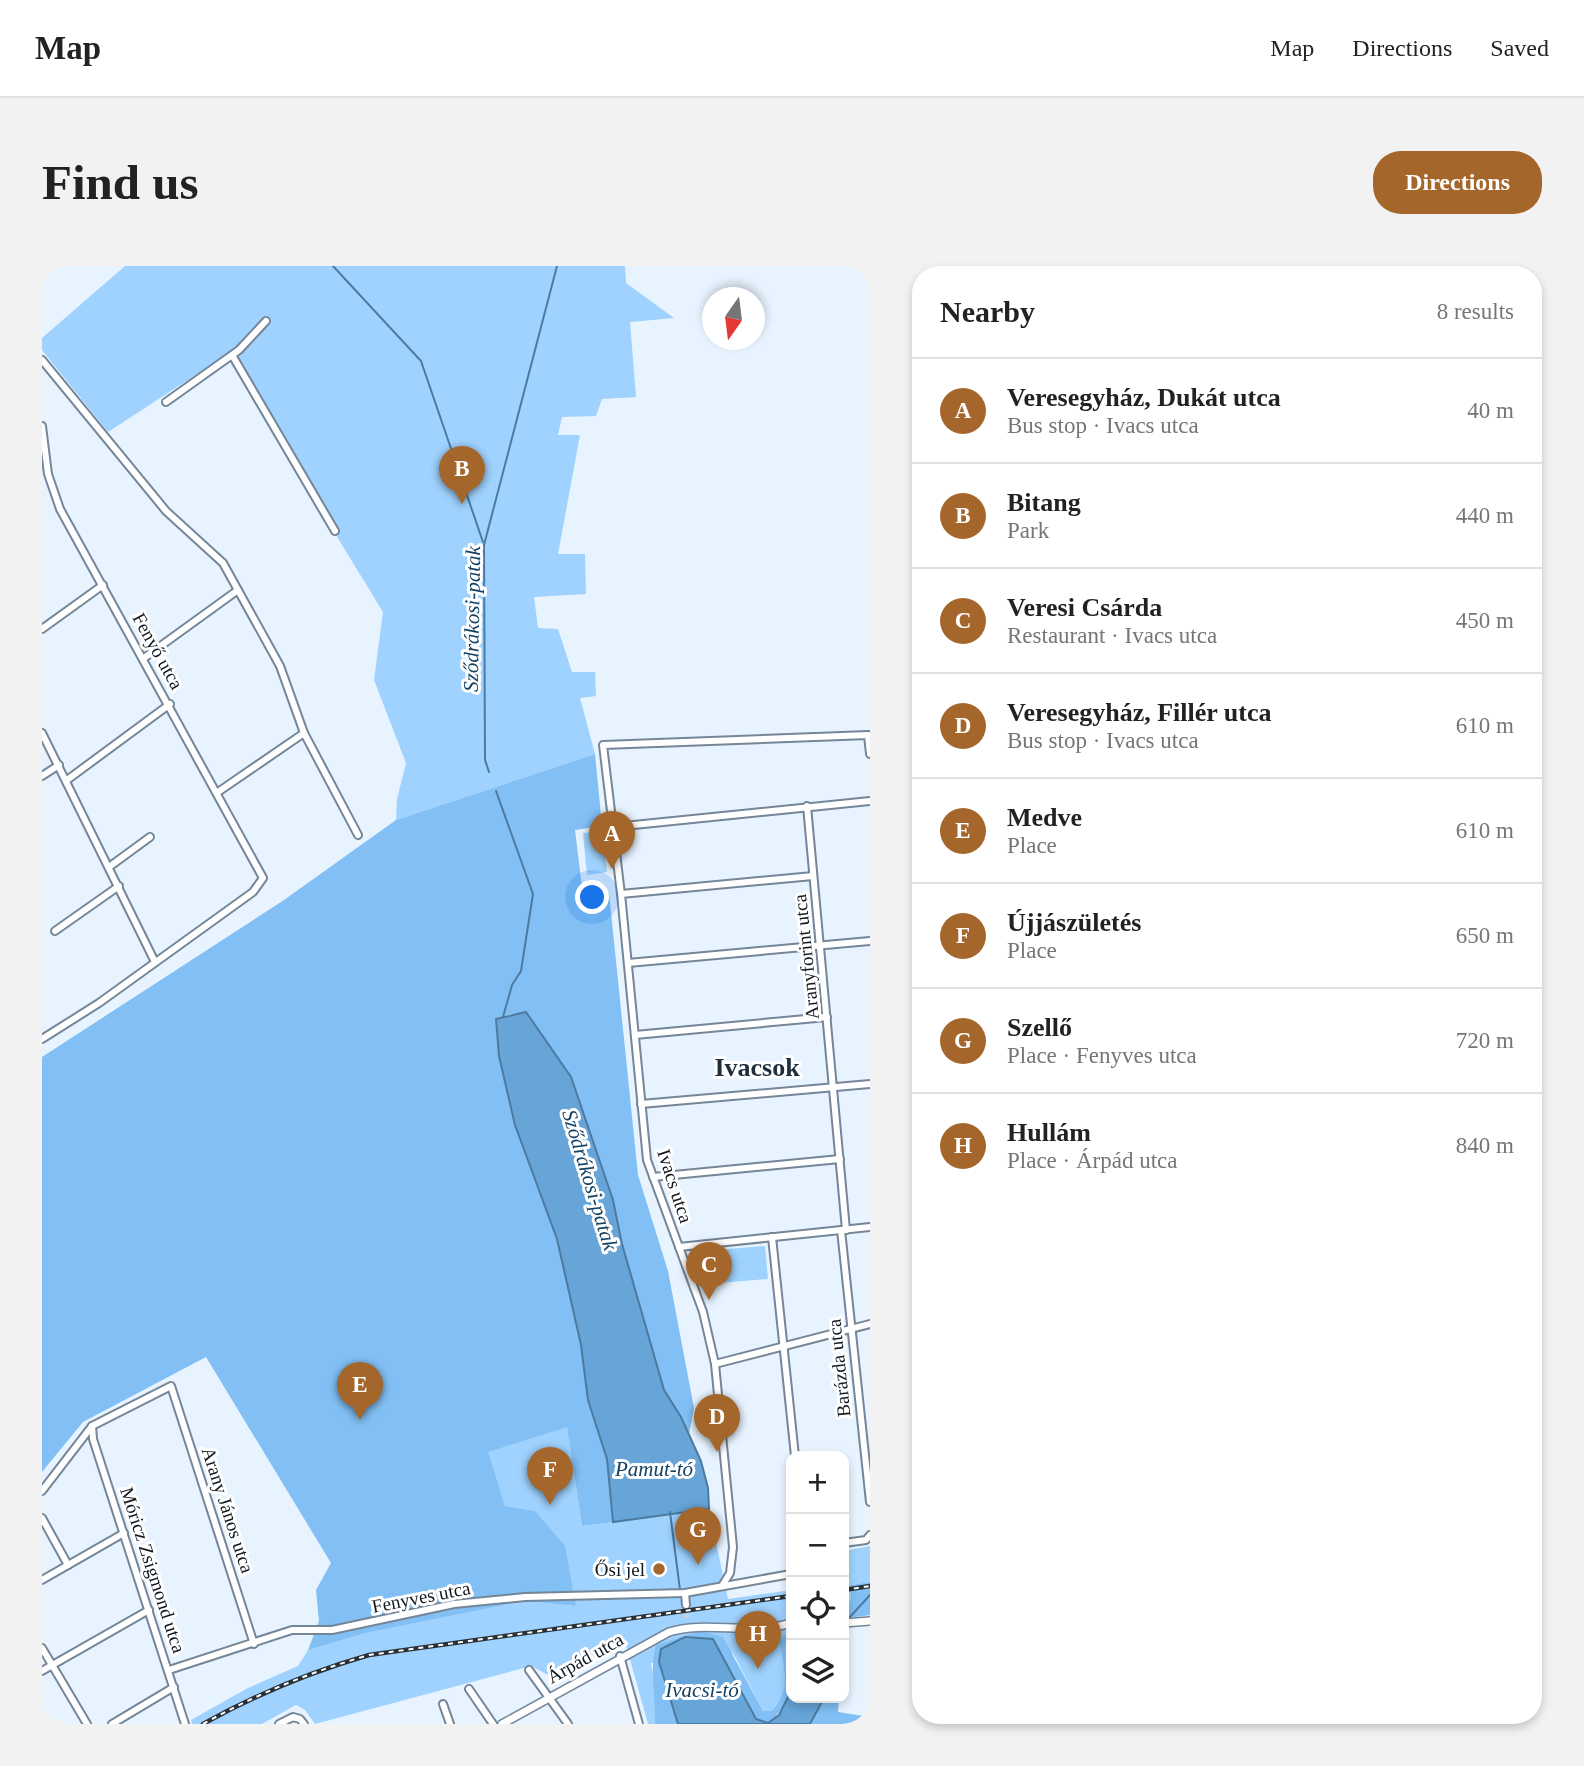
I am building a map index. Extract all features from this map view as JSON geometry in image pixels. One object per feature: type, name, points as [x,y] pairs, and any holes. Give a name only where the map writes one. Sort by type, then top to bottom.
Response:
[{"type":"street","points":[[166,402],[232,355],[266,321]]},
{"type":"street","points":[[232,355],[335,531]]},
{"type":"street","points":[[42,360],[166,511],[217,555],[281,666],[304,733],[358,835]]},
{"type":"street","name":"Fenyő utca","points":[[42,426],[48,474],[55,500],[262,874],[260,885],[155,962]]},
{"type":"street","points":[[42,629],[103,585]]},
{"type":"street","points":[[144,658],[238,590]]},
{"type":"street","points":[[67,780],[170,705]]},
{"type":"street","points":[[42,733],[155,962],[99,1003],[42,1039]]},
{"type":"street","points":[[218,792],[304,733]]},
{"type":"street","points":[[868,735],[870,754]]},
{"type":"street","name":"Ivacs utca","points":[[722,1587],[730,1573],[733,1547],[715,1364],[703,1312],[647,1160],[614,827],[603,745],[868,735]]},
{"type":"street","points":[[42,776],[59,765]]},
{"type":"street","points":[[614,827],[870,801]]},
{"type":"street","name":"Aranyforint utca","points":[[807,806],[835,1088],[843,1230]]},
{"type":"street","points":[[110,867],[150,837]]},
{"type":"street","points":[[621,894],[813,876]]},
{"type":"street","points":[[55,931],[119,887]]},
{"type":"street","points":[[628,963],[870,941]]},
{"type":"street","points":[[635,1035],[827,1017]]},
{"type":"street","points":[[641,1104],[870,1084]]},
{"type":"street","points":[[653,1177],[840,1159]]},
{"type":"street","points":[[679,1247],[870,1227]]},
{"type":"street","name":"Barázda utca","points":[[843,1230],[850,1328],[870,1502]]},
{"type":"street","points":[[772,1237],[794,1451]]},
{"type":"street","points":[[715,1364],[783,1344],[870,1324]]},
{"type":"street","name":"Arany János utca","points":[[92,1426],[171,1387],[254,1644]]},
{"type":"street","points":[[42,1491],[92,1426]]},
{"type":"street","name":"Móricz Zsigmond utca","points":[[92,1426],[93,1439],[185,1724]]},
{"type":"street","points":[[42,1518],[68,1565]]},
{"type":"street","points":[[42,1580],[124,1533]]},
{"type":"street","points":[[849,1543],[866,1540],[870,1535]]},
{"type":"street","name":"Fenyves utca","points":[[169,1670],[292,1630],[343,1628],[454,1604],[525,1597],[685,1593],[786,1575]]},
{"type":"street","points":[[685,1593],[686,1605]]},
{"type":"street","points":[[42,1671],[149,1610]]},
{"type":"street","points":[[687,1618],[688,1627]]},
{"type":"street","points":[[849,1623],[870,1621]]},
{"type":"street","name":"Árpád utca","points":[[502,1724],[547,1696],[669,1632],[688,1627],[745,1630],[786,1624]]},
{"type":"street","points":[[42,1648],[87,1724]]},
{"type":"street","points":[[620,1656],[639,1724]]},
{"type":"street","points":[[529,1670],[568,1724]]},
{"type":"street","points":[[112,1724],[174,1687]]},
{"type":"street","points":[[468,1689],[493,1724]]},
{"type":"street","points":[[443,1704],[450,1724]]},
{"type":"street","points":[[279,1724],[293,1717],[300,1719],[303,1724]]},
{"type":"shaded area","points":[[125,266],[625,266],[626,283],[674,318],[630,322],[636,397],[602,399],[596,416],[562,417],[558,435],[580,435],[558,554],[585,554],[586,594],[534,597],[538,628],[558,629],[572,672],[595,672],[596,696],[580,698],[595,754],[396,820],[397,799],[406,763],[374,680],[383,612],[226,355],[108,432],[42,350],[42,338]]},
{"type":"shaded area","points":[[595,754],[602,826],[575,830],[583,896],[609,893],[638,1175],[668,1271],[694,1408],[688,1439],[681,1417],[664,1390],[622,1244],[613,1200],[571,1077],[511,1014],[497,1019],[499,1056],[521,1143],[557,1239],[581,1345],[588,1400],[607,1459],[613,1522],[582,1526],[567,1427],[488,1452],[505,1506],[535,1511],[565,1546],[576,1606],[525,1601],[366,1633],[308,1650],[319,1621],[316,1590],[331,1563],[206,1357],[83,1422],[42,1472],[42,1057],[284,900],[396,820]]},
{"type":"shaded area","points":[[602,831],[607,872],[587,875],[583,833]]},
{"type":"shaded area","points":[[765,1246],[768,1279],[719,1283],[716,1250]]},
{"type":"shaded area","points":[[567,1426],[582,1526],[709,1509],[728,1599],[786,1591],[786,1680],[783,1696],[771,1711],[763,1711],[733,1653],[651,1663],[656,1693],[655,1724],[648,1724],[624,1638],[552,1677],[531,1666],[315,1724],[305,1710],[296,1705],[262,1724],[192,1724],[191,1720],[248,1688],[298,1666],[308,1650],[366,1633],[525,1601],[576,1606],[535,1511],[505,1506],[487,1452]]},
{"type":"shaded area","points":[[870,1546],[870,1582],[850,1585],[849,1604],[849,1577],[849,1550]]},
{"type":"shaded area","points":[[870,1582],[870,1615],[849,1618],[850,1585]]},
{"type":"shaded area","points":[[700,1631],[723,1637],[763,1711],[771,1711],[778,1703],[784,1687],[779,1641],[786,1634],[786,1698],[777,1716],[768,1724],[756,1719],[713,1639],[659,1662],[678,1724],[655,1724],[653,1674],[656,1645]]},
{"type":"shaded area","points":[[821,1703],[839,1703],[838,1712],[870,1717],[870,1724],[810,1724]]},
{"type":"water","name":"Pamut-tó","points":[[526,1012],[571,1077],[613,1200],[622,1244],[664,1390],[681,1417],[701,1461],[708,1488],[709,1509],[613,1522],[607,1459],[588,1400],[581,1345],[557,1239],[515,1125],[499,1056],[496,1019]]},
{"type":"water","name":"Ivacsi-tó","points":[[685,1637],[713,1639],[756,1719],[768,1723],[779,1715],[786,1701],[821,1703],[810,1724],[678,1724],[659,1662],[661,1649]]},
{"type":"waterway","points":[[333,266],[421,361],[483,542]]},
{"type":"waterway","name":"Sződrákosi-patak","points":[[489,772],[485,760],[484,545],[557,266]]},
{"type":"waterway","name":"Sződrákosi-patak","points":[[496,791],[533,894],[521,971],[512,985],[503,1017]]},
{"type":"waterway","name":"Sződrákosi-patak","points":[[670,1512],[680,1590]]},
{"type":"waterway","points":[[849,1618],[870,1595]]},
{"type":"tunnel","points":[[686,1605],[687,1618]]},
{"type":"railway","points":[[849,1589],[870,1586]]},
{"type":"railway","points":[[203,1724],[284,1685],[369,1655],[786,1597]]},
{"type":"place","name":"Bitang","points":[[462,504]]},
{"type":"place","name":"Veresegyház, Dukát utca","points":[[612,869]]},
{"type":"place","name":"Veresi Csárda","points":[[709,1300]]},
{"type":"place","name":"Medve","points":[[360,1420]]},
{"type":"place","name":"Veresegyház, Fillér utca","points":[[717,1452]]},
{"type":"place","name":"Újjászületés","points":[[550,1505]]},
{"type":"place","name":"Szellő","points":[[698,1565]]},
{"type":"place","name":"Ősi jel","points":[[659,1569]]},
{"type":"place","name":"Hullám","points":[[758,1669]]},
{"type":"district","name":"Ivacsok","points":[[757,1067]]}]
